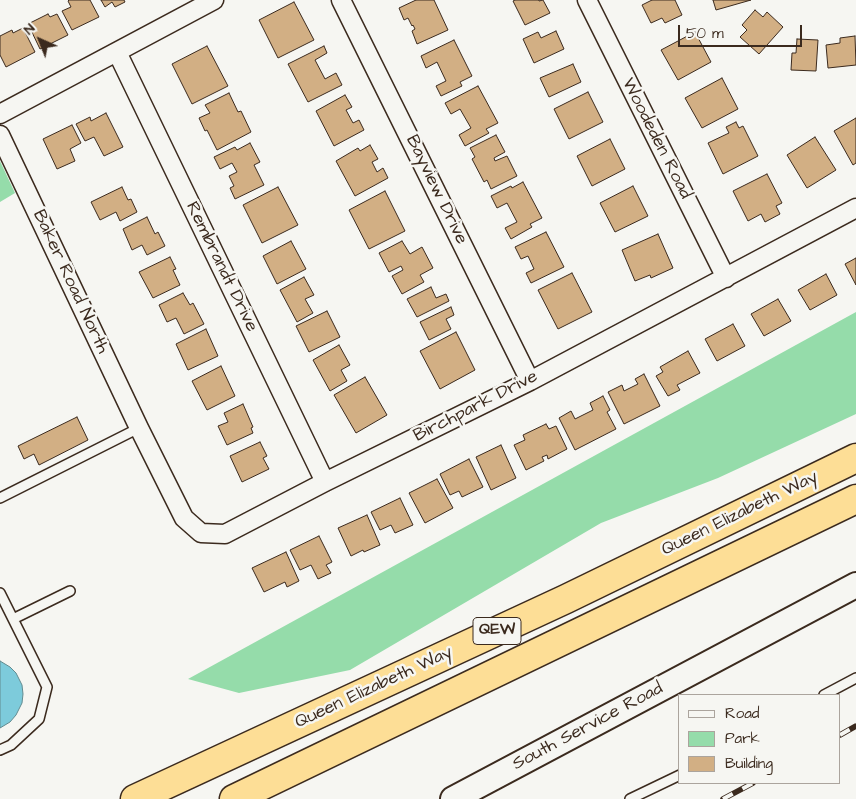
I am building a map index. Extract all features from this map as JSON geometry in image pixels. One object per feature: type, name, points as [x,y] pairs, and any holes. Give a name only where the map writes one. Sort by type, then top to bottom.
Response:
[{"type":"highway","name":"Queen Elizabeth Way","points":[[135,799],[566,599],[856,458]]},
{"type":"highway","name":"Queen Elizabeth Way","points":[[234,799],[856,499]]},
{"type":"street","points":[[0,114],[214,0]]},
{"type":"street","name":"Bayview Drive","points":[[341,0],[530,381]]},
{"type":"street","name":"Woodeden Road","points":[[586,0],[726,278]]},
{"type":"street","name":"Rembrandt Drive","points":[[117,52],[325,482]]},
{"type":"street","name":"Baker Road North","points":[[0,135],[139,428]]},
{"type":"street","name":"Birchpark Drive","points":[[139,428],[184,518],[201,533],[225,534],[325,482],[530,381],[856,208]]},
{"type":"street","name":"South Service Road","points":[[458,798],[856,585]]},
{"type":"lane","points":[[0,498],[139,428]]},
{"type":"lane","points":[[14,620],[70,591]]},
{"type":"lane","points":[[0,592],[47,687],[39,719],[11,744],[0,750]]},
{"type":"lane","points":[[826,694],[856,678]]},
{"type":"lane","points":[[630,799],[678,776]]},
{"type":"green space","points":[[0,161],[15,193],[0,202]]},
{"type":"green space","points":[[856,312],[856,414],[718,478],[601,523],[350,670],[239,693],[188,679]]},
{"type":"water","points":[[0,661],[16,673],[22,685],[23,694],[22,703],[16,715],[10,722],[0,728]]},
{"type":"building","points":[[69,0],[90,0],[99,17],[72,30],[62,11],[71,7]]},
{"type":"building","points":[[101,0],[124,0],[125,2],[115,7],[112,2],[105,7]]},
{"type":"building","points":[[416,0],[434,0],[448,30],[417,44],[412,31],[415,29],[413,25],[408,18],[404,20],[399,8]]},
{"type":"building","points":[[543,0],[550,13],[525,25],[513,1]]},
{"type":"building","points":[[652,0],[675,0],[682,15],[665,23],[662,18],[651,23],[642,5]]},
{"type":"building","points":[[713,0],[751,0],[716,10]]},
{"type":"building","points":[[294,2],[314,40],[278,58],[259,20]]},
{"type":"building","points":[[755,10],[763,17],[767,12],[783,27],[759,54],[740,37],[747,30],[742,25]]},
{"type":"building","points":[[48,14],[50,17],[57,14],[68,35],[40,49],[28,24]]},
{"type":"building","points":[[23,28],[35,52],[6,67],[0,55],[0,36],[12,30],[13,33]]},
{"type":"building","points":[[556,31],[564,49],[534,63],[523,39],[538,32],[541,38]]},
{"type":"building","points":[[695,32],[711,62],[678,80],[661,50]]},
{"type":"building","points":[[855,36],[856,65],[828,68],[826,45],[840,43],[840,38]]},
{"type":"building","points":[[797,39],[818,40],[816,71],[791,70],[792,53],[796,53]]},
{"type":"building","points":[[454,40],[472,76],[460,82],[462,86],[441,96],[436,86],[446,81],[437,62],[426,68],[421,56]]},
{"type":"building","points":[[207,46],[228,86],[192,104],[172,64]]},
{"type":"building","points":[[324,46],[327,53],[315,60],[325,79],[336,73],[342,85],[308,102],[288,64]]},
{"type":"building","points":[[573,64],[581,82],[549,97],[540,78]]},
{"type":"building","points":[[722,78],[738,109],[702,128],[685,98]]},
{"type":"building","points":[[478,86],[498,123],[486,129],[489,133],[465,146],[459,135],[471,128],[460,109],[451,114],[445,103]]},
{"type":"building","points":[[588,92],[603,122],[569,139],[554,109]]},
{"type":"building","points":[[229,93],[238,112],[241,111],[251,132],[217,150],[199,118],[210,113],[205,105]]},
{"type":"building","points":[[345,95],[352,107],[346,110],[353,123],[359,120],[364,130],[334,146],[316,111]]},
{"type":"building","points":[[106,113],[123,147],[104,156],[94,137],[85,141],[76,124],[90,117],[91,121]]},
{"type":"building","points":[[856,118],[856,163],[853,165],[834,131]]},
{"type":"building","points":[[736,122],[739,128],[743,126],[758,156],[723,174],[708,143],[729,133],[726,127]]},
{"type":"building","points":[[72,125],[81,143],[70,149],[75,161],[57,169],[43,139]]},
{"type":"building","points":[[496,135],[505,152],[494,158],[495,161],[507,156],[517,176],[491,189],[487,180],[484,182],[472,159],[475,157],[470,148]]},
{"type":"building","points":[[815,137],[836,170],[807,188],[787,155]]},
{"type":"building","points":[[610,139],[625,169],[592,186],[577,156]]},
{"type":"building","points":[[250,143],[260,162],[254,165],[264,185],[235,199],[230,188],[234,186],[229,176],[237,172],[232,163],[220,169],[214,157],[235,147],[237,150]]},
{"type":"building","points":[[370,145],[378,159],[372,162],[377,172],[383,168],[388,178],[355,196],[336,161],[358,148],[360,151]]},
{"type":"building","points":[[767,174],[782,203],[776,206],[780,214],[765,222],[761,214],[748,221],[733,191]]},
{"type":"building","points":[[523,182],[542,218],[530,224],[532,227],[511,239],[505,228],[517,222],[507,203],[497,208],[491,196]]},
{"type":"building","points":[[633,186],[648,216],[615,232],[600,203]]},
{"type":"building","points":[[122,187],[128,200],[131,199],[137,212],[120,221],[116,212],[100,220],[91,202]]},
{"type":"building","points":[[278,187],[298,225],[262,243],[243,205]]},
{"type":"building","points":[[385,191],[405,231],[369,249],[349,210]]},
{"type":"building","points":[[147,217],[155,234],[158,232],[165,246],[147,255],[142,245],[132,250],[123,229]]},
{"type":"building","points":[[546,232],[564,267],[531,283],[526,273],[534,269],[528,256],[521,259],[515,247]]},
{"type":"building","points":[[658,234],[673,268],[651,278],[650,275],[635,281],[622,250]]},
{"type":"building","points":[[291,241],[306,269],[277,284],[263,256]]},
{"type":"building","points":[[402,241],[410,254],[422,247],[433,268],[420,275],[424,282],[402,294],[392,276],[403,270],[401,266],[389,272],[379,253]]},
{"type":"building","points":[[170,257],[176,269],[173,270],[180,285],[153,298],[139,272]]},
{"type":"building","points":[[856,258],[856,285],[845,264]]},
{"type":"building","points":[[572,273],[592,312],[558,329],[538,290]]},
{"type":"building","points":[[826,274],[837,295],[810,310],[798,290]]},
{"type":"building","points":[[304,277],[314,295],[305,299],[313,313],[297,322],[280,290]]},
{"type":"building","points":[[431,287],[436,298],[446,294],[449,301],[417,317],[407,299]]},
{"type":"building","points":[[183,293],[190,305],[193,303],[204,324],[184,334],[176,318],[167,322],[159,305]]},
{"type":"building","points":[[778,299],[791,321],[764,336],[751,314]]},
{"type":"building","points":[[451,307],[454,315],[446,319],[451,329],[429,340],[420,322]]},
{"type":"building","points":[[327,311],[340,337],[309,352],[296,326]]},
{"type":"building","points":[[733,324],[745,346],[717,361],[705,339]]},
{"type":"building","points":[[206,329],[218,356],[188,370],[176,344]]},
{"type":"building","points":[[456,332],[475,370],[440,389],[420,351]]},
{"type":"building","points":[[339,345],[350,365],[341,370],[347,381],[330,391],[313,360]]},
{"type":"building","points":[[688,351],[700,373],[677,385],[680,390],[668,396],[656,376],[663,372],[660,367]]},
{"type":"building","points":[[221,366],[235,396],[207,410],[192,381]]},
{"type":"building","points":[[644,374],[660,406],[624,424],[608,392],[622,385],[624,391],[638,384],[635,379]]},
{"type":"building","points":[[365,377],[387,415],[356,433],[334,395]]},
{"type":"building","points":[[603,396],[610,410],[607,412],[616,429],[575,450],[559,418],[571,411],[575,419],[593,410],[590,403]]},
{"type":"building","points":[[243,404],[253,427],[251,428],[253,433],[227,445],[218,426],[228,422],[224,413]]},
{"type":"building","points":[[77,417],[88,440],[39,465],[34,454],[24,459],[18,446]]},
{"type":"building","points":[[546,424],[549,429],[556,426],[567,449],[548,459],[547,455],[542,457],[544,461],[526,470],[514,445],[525,440],[523,435]]},
{"type":"building","points":[[260,442],[267,456],[263,458],[269,469],[242,482],[230,456]]},
{"type":"building","points":[[501,445],[516,478],[491,490],[476,457]]},
{"type":"building","points":[[469,459],[483,487],[462,497],[459,491],[450,495],[440,474]]},
{"type":"building","points":[[437,479],[453,508],[425,523],[409,493]]},
{"type":"building","points":[[400,498],[413,525],[395,533],[391,525],[380,530],[371,512]]},
{"type":"building","points":[[367,515],[380,545],[351,556],[338,528]]},
{"type":"building","points":[[319,536],[332,562],[326,565],[331,573],[318,579],[311,565],[300,570],[290,550]]},
{"type":"building","points":[[286,552],[299,581],[287,587],[285,582],[264,592],[252,568]]},
{"type":"railway","points":[[841,734],[856,726]]},
{"type":"railway","points":[[723,799],[751,784]]}]
